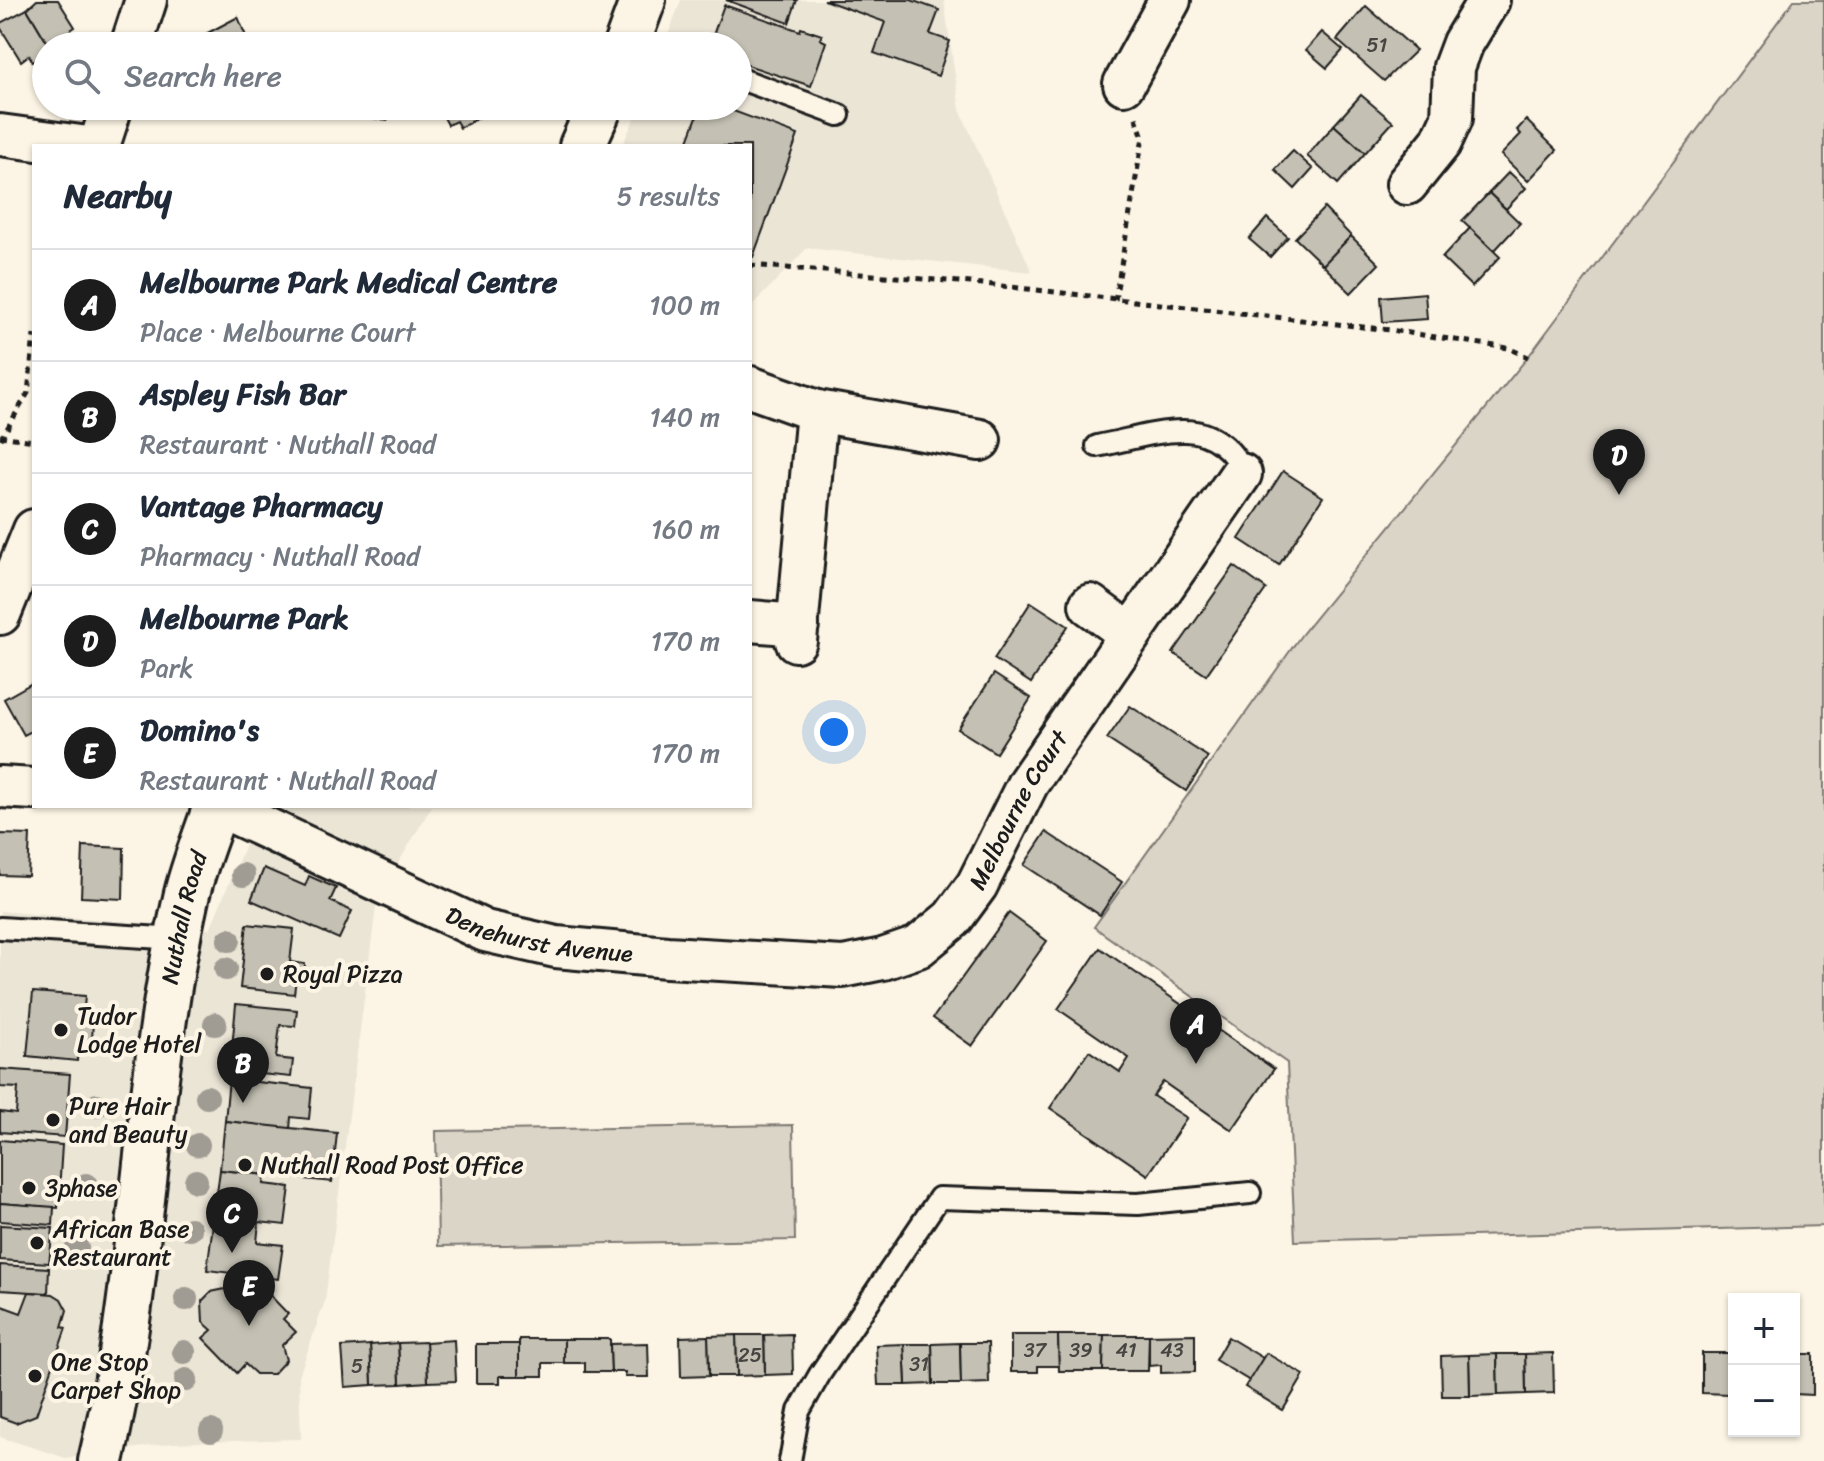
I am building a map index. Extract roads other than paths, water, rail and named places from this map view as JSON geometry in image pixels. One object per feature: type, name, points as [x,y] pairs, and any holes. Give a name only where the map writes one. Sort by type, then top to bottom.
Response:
[{"type":"highway","points":[[583,144],[594,120]]},
{"type":"highway","name":"Nuthall Road","points":[[101,1461],[113,1409],[162,1030],[178,939],[186,895],[217,808]]},
{"type":"street","points":[[136,32],[146,0]]},
{"type":"street","points":[[1124,84],[1170,0]]},
{"type":"street","points":[[1407,184],[1441,142],[1452,118],[1454,67],[1463,43],[1489,0]]},
{"type":"street","points":[[100,144],[107,120]]},
{"type":"street","points":[[0,135],[66,144]]},
{"type":"street","points":[[752,388],[817,411],[980,440]]},
{"type":"street","points":[[752,622],[797,633],[817,411]]},
{"type":"street","name":"Melbourne Court","points":[[883,959],[918,947],[952,919],[977,885],[1028,783],[1241,474]]},
{"type":"street","points":[[0,614],[32,535]]},
{"type":"street","points":[[1090,605],[1130,634]]},
{"type":"street","points":[[0,787],[32,789]]},
{"type":"street","name":"Denehurst Avenue","points":[[222,808],[485,931],[556,947],[667,957],[843,967],[883,959]]},
{"type":"lane","points":[[752,83],[839,115]]},
{"type":"lane","points":[[1097,446],[1187,430],[1222,444],[1238,459],[1241,474]]},
{"type":"lane","points":[[0,928],[178,939]]},
{"type":"lane","points":[[790,1461],[799,1411],[820,1374],[939,1198],[1138,1204],[1250,1193]]},
{"type":"place","name":"Melbourne Park","points":[[1619,495]]},
{"type":"place","name":"Royal Pizza","points":[[267,974]]},
{"type":"place","name":"Tudor Lodge Hotel","points":[[61,1030]]},
{"type":"place","name":"Melbourne Park Medical Centre","points":[[1196,1064]]},
{"type":"place","name":"Aspley Fish Bar","points":[[243,1103]]},
{"type":"place","name":"Pure Hair and Beauty","points":[[53,1120]]},
{"type":"place","name":"Nuthall Road Post Office","points":[[245,1165]]},
{"type":"place","name":"3phase","points":[[29,1188]]},
{"type":"place","name":"African Base Restaurant","points":[[37,1243]]},
{"type":"place","name":"Vantage Pharmacy","points":[[232,1253]]},
{"type":"place","name":"Domino's","points":[[249,1326]]},
{"type":"place","name":"One Stop Carpet Shop","points":[[35,1376]]}]
